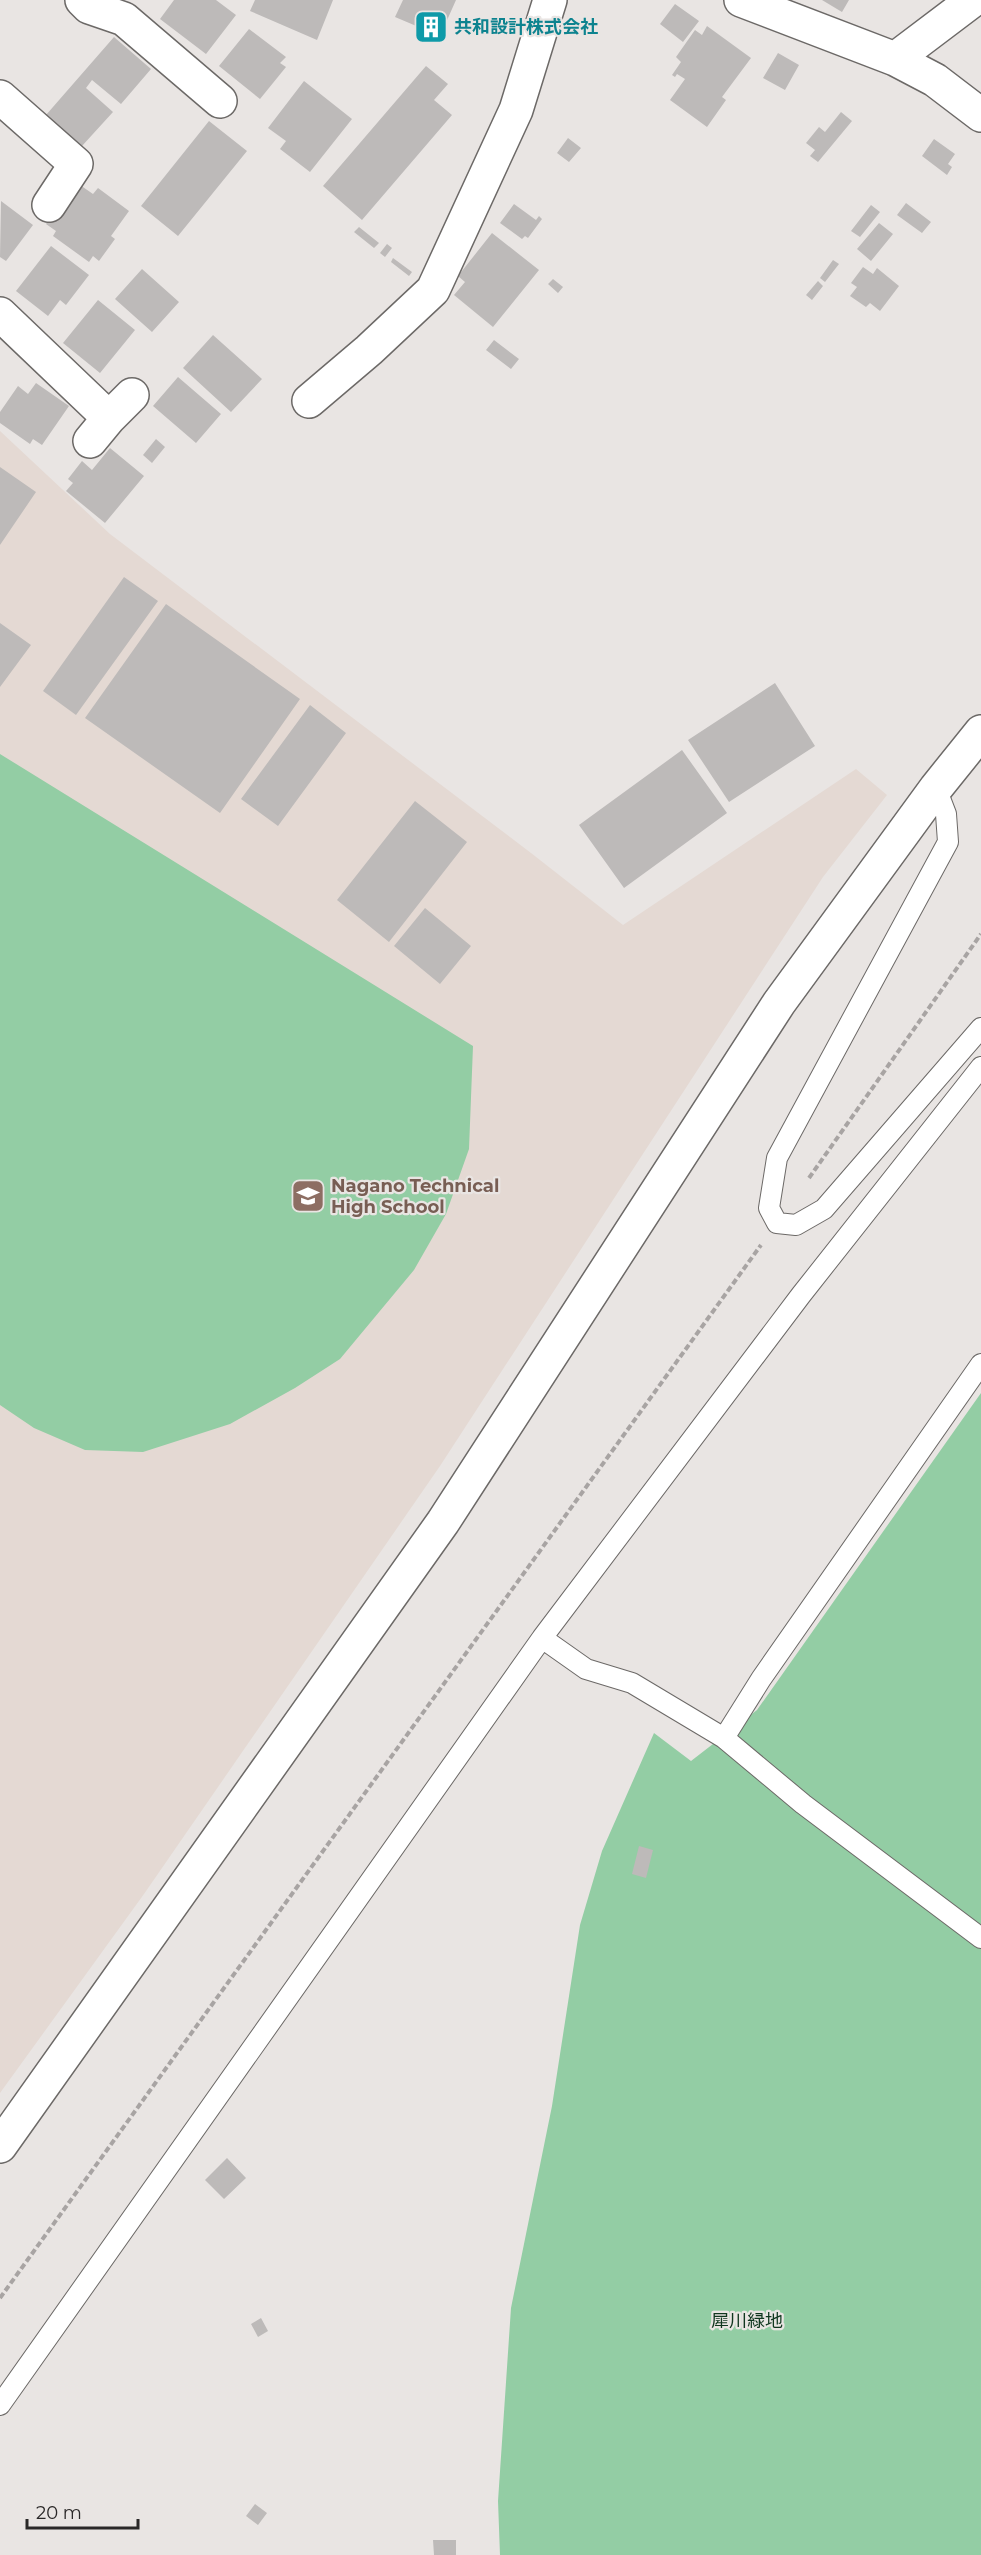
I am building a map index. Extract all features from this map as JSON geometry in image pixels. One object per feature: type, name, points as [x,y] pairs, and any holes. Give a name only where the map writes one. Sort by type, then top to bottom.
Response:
[{"type":"street","points":[[82,0],[89,7],[124,19],[220,101]]},
{"type":"street","points":[[309,401],[369,350],[432,290],[516,110],[550,0]]},
{"type":"street","points":[[741,0],[895,59],[935,80],[981,115]]},
{"type":"street","points":[[895,59],[973,0]]},
{"type":"street","points":[[0,97],[76,164],[49,205]]},
{"type":"street","points":[[0,314],[99,430],[132,395]]},
{"type":"street","points":[[0,2146],[443,1522],[779,1003],[936,788],[981,732]]},
{"type":"lane","points":[[936,788],[946,814],[948,842],[777,1158],[769,1208],[777,1223],[796,1225],[824,1209],[981,1028]]},
{"type":"lane","points":[[0,2405],[542,1638],[801,1295],[981,1067]]},
{"type":"lane","points":[[724,1738],[761,1679],[981,1364]]},
{"type":"lane","points":[[542,1638],[586,1669],[632,1683],[724,1738],[803,1804],[981,1938]]},
{"type":"path","points":[[0,2298],[777,1223],[981,934]]},
{"type":"shaded area","name":"Nagano Technical High School","points":[[0,431],[110,534],[623,925],[856,769],[887,795],[823,877],[440,1466],[144,1894],[0,2093]]},
{"type":"green space","points":[[0,754],[473,1046],[469,1149],[446,1214],[414,1270],[340,1359],[295,1388],[230,1424],[143,1452],[85,1450],[34,1428],[0,1405]]},
{"type":"green space","name":"犀川緑地","points":[[981,1393],[981,2555],[500,2555],[498,2501],[511,2308],[552,2106],[580,1925],[602,1851],[654,1733],[691,1761],[757,1710]]},
{"type":"building","points":[[174,0],[216,0],[236,15],[206,54],[160,19]]},
{"type":"building","points":[[255,0],[333,0],[317,40],[250,11]]},
{"type":"building","name":"共和設計株式会社","points":[[403,0],[456,0],[440,36],[395,17]]},
{"type":"building","points":[[822,0],[849,0],[842,12]]},
{"type":"building","points":[[675,4],[699,21],[683,42],[660,24]]},
{"type":"building","points":[[707,26],[751,58],[722,97],[726,100],[707,127],[670,100],[685,79],[677,74],[675,77],[672,75],[681,62],[676,57],[695,30],[702,35]]},
{"type":"building","points":[[249,29],[286,57],[280,63],[286,67],[260,99],[219,66]]},
{"type":"building","points":[[114,37],[151,69],[121,104],[92,80],[86,88],[113,112],[82,146],[46,115]]},
{"type":"building","points":[[778,53],[799,65],[785,90],[763,78]]},
{"type":"building","points":[[426,66],[448,84],[434,100],[452,115],[362,220],[323,186]]},
{"type":"building","points":[[304,81],[352,119],[310,172],[280,149],[286,141],[268,128]]},
{"type":"building","points":[[841,112],[852,121],[818,162],[810,156],[815,150],[806,143],[819,127],[825,132]]},
{"type":"building","points":[[209,121],[247,151],[178,236],[141,206]]},
{"type":"building","points":[[568,138],[581,148],[569,162],[557,153]]},
{"type":"building","points":[[934,139],[955,154],[948,164],[952,167],[947,175],[922,156]]},
{"type":"building","points":[[80,185],[93,194],[98,188],[129,211],[111,236],[115,239],[99,261],[93,256],[89,262],[53,236],[56,231],[46,224],[62,202]]},
{"type":"building","points":[[1,201],[33,225],[6,261],[0,257]]},
{"type":"building","points":[[906,203],[931,222],[922,233],[897,215]]},
{"type":"building","points":[[514,204],[536,220],[539,216],[542,219],[528,238],[525,236],[522,239],[500,223]]},
{"type":"building","points":[[871,205],[880,212],[860,237],[851,231]]},
{"type":"building","points":[[879,223],[893,234],[871,261],[857,249]]},
{"type":"building","points":[[359,227],[379,243],[374,248],[354,232]]},
{"type":"building","points":[[492,233],[539,270],[493,327],[454,295],[465,282],[458,276]]},
{"type":"building","points":[[387,244],[392,248],[385,257],[380,253]]},
{"type":"building","points":[[51,246],[89,275],[66,305],[60,300],[48,316],[16,291]]},
{"type":"building","points":[[393,258],[412,272],[409,276],[391,262]]},
{"type":"building","points":[[833,260],[839,264],[825,282],[820,278]]},
{"type":"building","points":[[863,267],[873,274],[877,268],[899,286],[880,311],[870,303],[866,307],[850,296],[857,287],[851,283]]},
{"type":"building","points":[[142,269],[179,302],[152,332],[115,299]]},
{"type":"building","points":[[553,279],[563,287],[558,293],[548,284]]},
{"type":"building","points":[[818,281],[823,286],[812,300],[806,295]]},
{"type":"building","points":[[98,300],[135,330],[100,373],[63,343]]},
{"type":"building","points":[[213,335],[262,379],[231,412],[183,368]]},
{"type":"building","points":[[494,340],[519,359],[511,369],[486,350]]},
{"type":"building","points":[[178,377],[221,414],[196,443],[153,406]]},
{"type":"building","points":[[36,383],[69,406],[42,445],[33,439],[30,444],[0,423],[0,412],[18,386],[28,394]]},
{"type":"building","points":[[156,439],[165,447],[152,463],[143,455]]},
{"type":"building","points":[[110,448],[144,476],[105,523],[66,491],[73,483],[68,479],[82,461],[92,470]]},
{"type":"building","points":[[0,467],[36,492],[0,545]]},
{"type":"building","points":[[124,577],[158,601],[76,715],[43,691]]},
{"type":"building","points":[[166,604],[300,699],[220,813],[85,718]]},
{"type":"building","points":[[0,623],[31,645],[0,687]]},
{"type":"building","points":[[775,683],[815,746],[729,802],[688,740]]},
{"type":"building","points":[[310,705],[346,733],[278,826],[241,799]]},
{"type":"building","points":[[682,750],[727,813],[624,888],[579,825]]},
{"type":"building","points":[[415,801],[467,842],[389,942],[337,900]]},
{"type":"building","points":[[425,908],[471,946],[440,984],[394,946]]},
{"type":"building","points":[[639,1846],[653,1850],[646,1878],[632,1874]]},
{"type":"building","points":[[227,2158],[246,2178],[224,2199],[205,2180]]},
{"type":"building","points":[[261,2318],[268,2331],[258,2337],[251,2324]]},
{"type":"building","points":[[255,2504],[267,2513],[258,2525],[246,2516]]},
{"type":"building","points":[[433,2540],[456,2540],[456,2555],[434,2555]]},
{"type":"place","name":"共和設計株式会社","points":[[431,27]]},
{"type":"place","name":"Nagano Technical High School","points":[[308,1196]]}]
